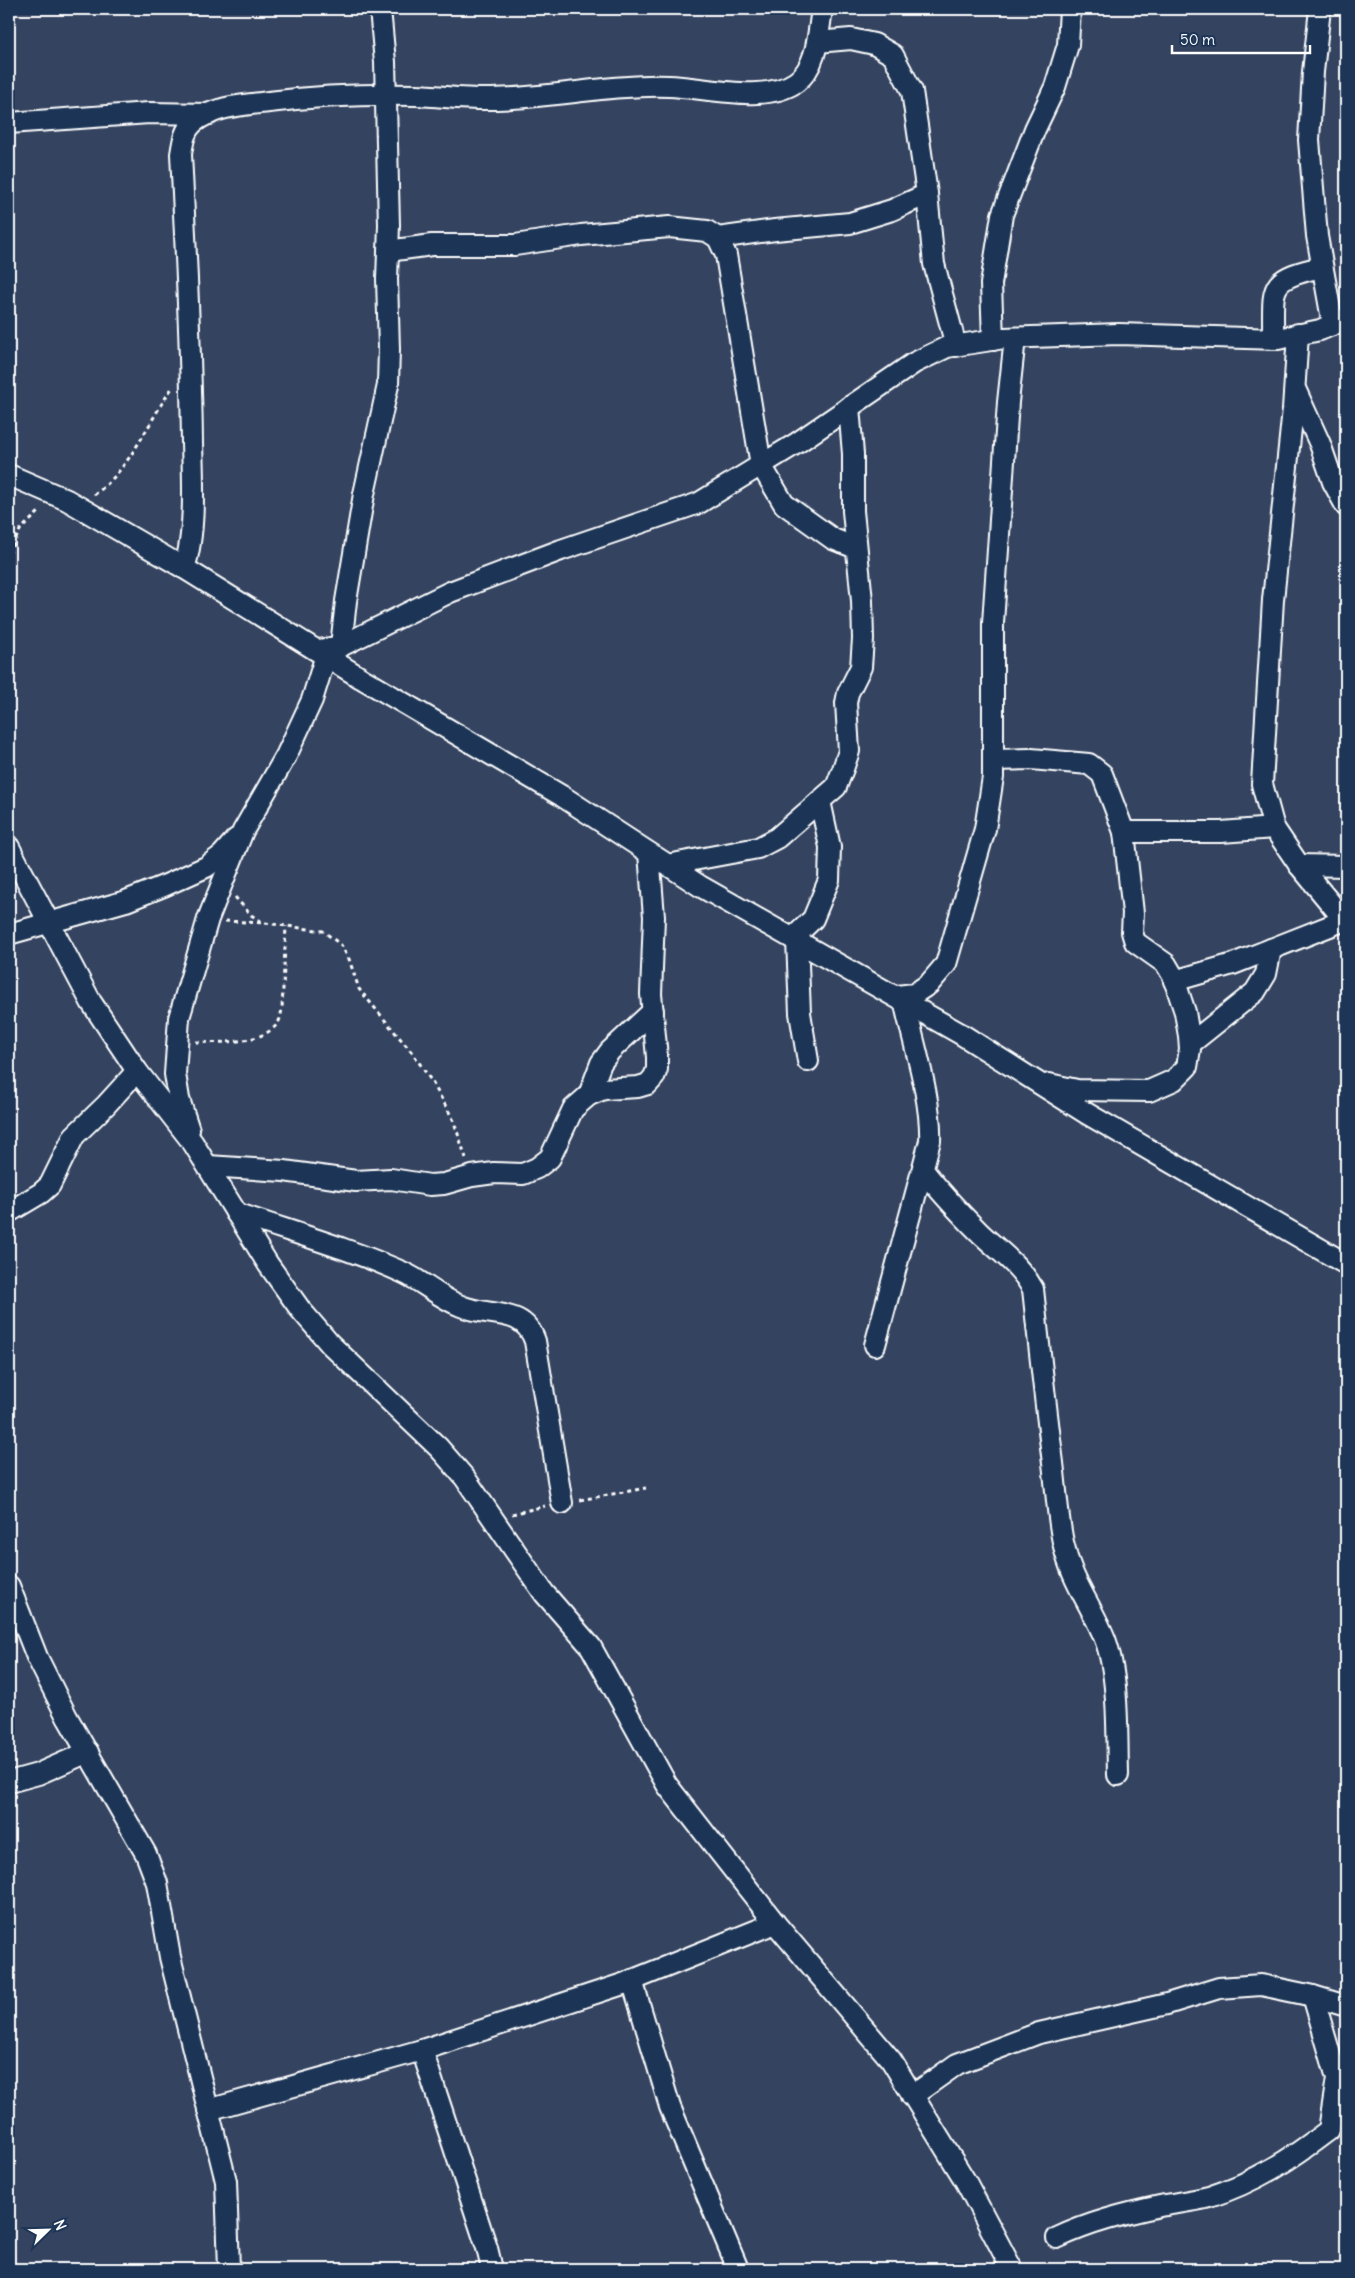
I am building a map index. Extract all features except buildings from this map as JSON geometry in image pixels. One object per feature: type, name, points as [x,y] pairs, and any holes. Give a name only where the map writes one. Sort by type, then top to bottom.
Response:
[{"type":"street","points":[[193,1143],[179,1099],[175,1074],[179,1018],[208,919],[243,831],[286,756],[312,700],[346,601],[364,494],[388,385],[386,96],[380,9]]},
{"type":"street","points":[[184,568],[190,552],[193,472],[191,357],[181,154],[184,135],[192,124],[209,114],[235,106],[304,98],[386,96],[491,99],[576,93],[620,86],[671,86],[742,93],[768,91],[785,87],[802,76],[810,64],[817,42],[822,9]]},
{"type":"street","points":[[994,340],[991,284],[1002,215],[1035,129],[1055,87],[1068,45],[1070,9]]},
{"type":"street","points":[[329,651],[450,592],[560,550],[699,503],[761,466],[914,363],[948,347],[1015,338],[1119,334],[1273,338],[1298,334],[1340,322],[1322,267],[1309,140],[1313,72],[1320,9]]},
{"type":"street","points":[[817,42],[851,39],[874,44],[892,55],[912,91],[927,194],[934,264],[956,346]]},
{"type":"street","points":[[9,123],[149,113],[209,114]]},
{"type":"street","points":[[718,238],[775,230],[850,223],[892,210],[927,194]]},
{"type":"street","points":[[388,252],[432,245],[515,245],[582,235],[669,227],[707,230],[718,238],[726,255],[761,466],[784,504],[833,540],[856,548]]},
{"type":"street","points":[[1273,338],[1272,296],[1276,285],[1285,277],[1297,272],[1322,267]]},
{"type":"street","points":[[1174,981],[1233,964],[1346,921],[1300,865],[1274,828],[1262,784],[1264,725],[1272,645],[1274,590],[1298,334]]},
{"type":"street","points":[[900,998],[914,994],[929,984],[946,964],[985,829],[993,776],[993,623],[1007,420],[1015,338]]},
{"type":"street","points":[[1294,387],[1320,444],[1333,482],[1346,506]]},
{"type":"street","points":[[666,865],[758,848],[777,838],[836,787],[849,752],[846,703],[848,693],[861,667],[863,639],[862,601],[853,511],[853,454],[849,407]]},
{"type":"street","points":[[9,475],[61,497],[329,651],[562,796],[700,886],[900,998],[1094,1118],[1346,1264]]},
{"type":"street","points":[[993,760],[1031,759],[1089,764],[1102,774],[1124,832],[1133,913],[1132,932],[1135,942],[1166,964],[1185,1012],[1190,1044],[1187,1067],[1174,1080],[1149,1091],[1078,1090],[1037,1082]]},
{"type":"street","points":[[808,1061],[800,1013],[795,939],[813,920],[829,880],[830,847],[820,801]]},
{"type":"street","points":[[1124,832],[1221,832],[1274,828]]},
{"type":"street","points":[[9,934],[126,901],[206,867],[222,855],[243,831]]},
{"type":"street","points":[[9,848],[91,1002],[137,1071],[193,1143],[294,1302],[330,1344],[439,1448],[465,1478],[544,1593],[591,1647],[667,1785],[774,1923],[891,2060],[966,2182],[1012,2269]]},
{"type":"street","points":[[208,1166],[284,1171],[356,1182],[391,1179],[430,1185],[444,1184],[472,1176],[494,1173],[523,1174],[537,1168],[550,1158],[573,1109],[589,1094],[604,1089],[638,1087],[648,1084],[654,1077],[657,1069],[651,994],[654,917],[649,853]]},
{"type":"street","points":[[1300,865],[1346,866]]},
{"type":"street","points":[[1190,1044],[1255,992],[1266,974],[1271,949]]},
{"type":"street","points":[[875,1345],[930,1141],[931,1125],[900,998]]},
{"type":"street","points":[[589,1094],[601,1063],[610,1051],[653,1011]]},
{"type":"street","points":[[9,1212],[41,1193],[50,1185],[74,1136],[137,1071]]},
{"type":"street","points":[[922,1170],[954,1207],[991,1243],[1009,1256],[1026,1276],[1033,1290],[1062,1541],[1078,1588],[1105,1640],[1116,1706],[1118,1774]]},
{"type":"street","points":[[236,1213],[355,1253],[393,1268],[418,1279],[461,1306],[516,1318],[525,1323],[532,1330],[535,1341],[562,1503]]},
{"type":"street","points":[[9,1586],[37,1658],[66,1717],[146,1854],[158,1883],[170,1957],[226,2181],[229,2269]]},
{"type":"street","points":[[9,1782],[38,1774],[88,1752]]},
{"type":"street","points":[[208,2110],[422,2050],[632,1980],[774,1923]]},
{"type":"street","points":[[632,1980],[670,2107],[738,2269]]},
{"type":"street","points":[[912,2096],[958,2064],[1038,2033],[1167,2004],[1219,1988],[1261,1985],[1313,1996],[1346,2006]]},
{"type":"street","points":[[1058,2238],[1088,2224],[1135,2211],[1208,2197],[1249,2182],[1290,2159],[1329,2130],[1337,2078],[1313,1996]]},
{"type":"street","points":[[422,2050],[487,2248],[492,2269]]},
{"type":"path","points":[[9,554],[20,530],[61,497],[90,498],[118,472],[144,438],[166,396],[191,357]]},
{"type":"path","points":[[223,881],[251,915],[265,923]]},
{"type":"path","points":[[208,919],[265,923],[323,931],[342,945],[349,959],[358,989],[414,1055],[432,1082],[452,1119],[472,1176]]},
{"type":"path","points":[[177,1039],[222,1043],[260,1035],[273,1028],[279,1021],[282,1009],[286,926]]}]
